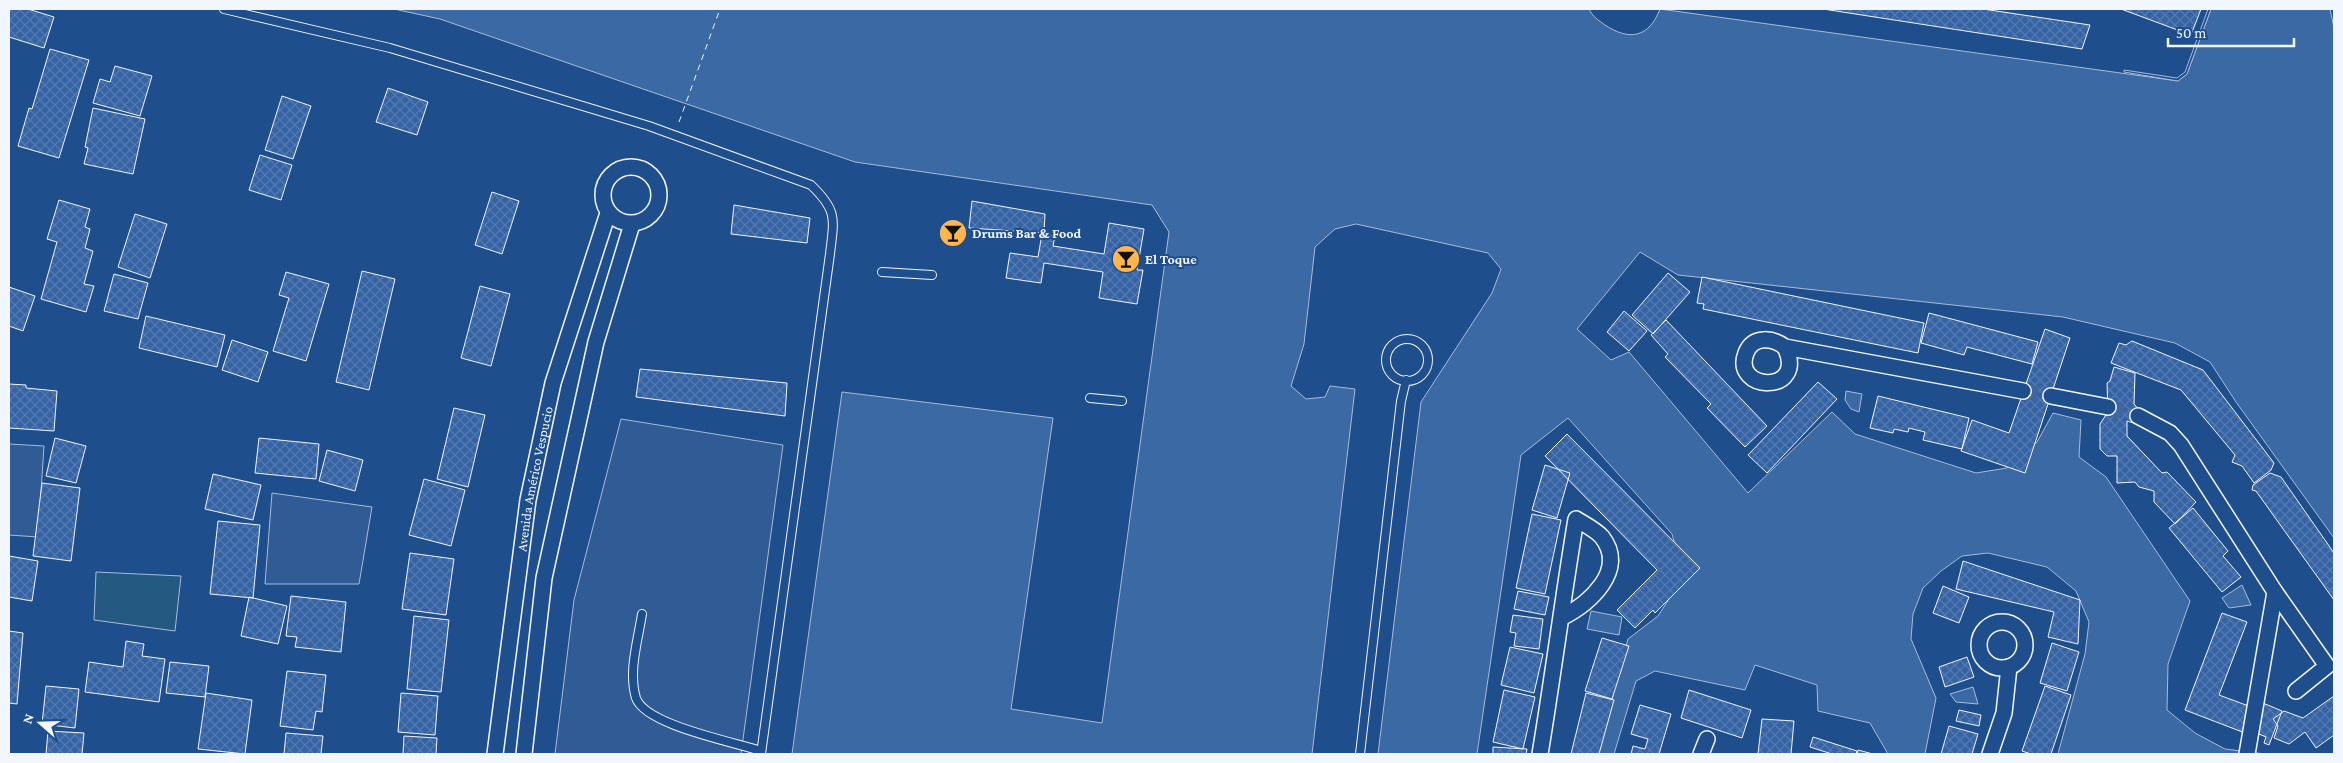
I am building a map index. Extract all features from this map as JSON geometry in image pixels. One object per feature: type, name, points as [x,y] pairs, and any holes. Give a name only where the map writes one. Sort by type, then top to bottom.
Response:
[{"type":"street","points":[[624,168],[643,170],[656,183],[658,201],[649,217],[632,224],[623,223],[608,213],[602,195],[609,177],[624,168]]},
{"type":"street","name":"Avenida Américo Vespucio","points":[[495,754],[528,500],[553,383],[608,213]]},
{"type":"street","name":"Avenida Américo Vespucio","points":[[524,754],[544,578],[596,342],[632,224]]},
{"type":"street","points":[[1785,347],[2023,391]]},
{"type":"street","points":[[2053,397],[2108,407]]},
{"type":"street","points":[[2138,416],[2170,432],[2181,445],[2274,592],[2327,666],[2296,691]]},
{"type":"street","points":[[1540,754],[1576,519],[1602,537],[1611,560],[1604,583],[1577,610],[1561,618]]},
{"type":"street","points":[[2248,749],[2274,592]]},
{"type":"street","points":[[1990,754],[2004,713],[2009,667]]},
{"type":"street","points":[[1701,754],[1707,739]]},
{"type":"lane","points":[[224,9],[390,48],[649,126],[811,185],[826,199],[834,217],[830,254],[761,752],[667,723],[650,715],[637,700],[633,676],[642,614]]},
{"type":"lane","points":[[882,272],[932,275]]},
{"type":"lane","points":[[1410,339],[1423,346],[1428,359],[1427,366],[1419,377],[1406,380],[1394,375],[1387,364],[1387,357],[1392,345],[1398,341],[1410,339]]},
{"type":"lane","points":[[1360,754],[1401,401],[1406,380]]},
{"type":"lane","points":[[1090,398],[1122,401]]},
{"type":"shaded area","points":[[394,9],[1589,9],[1605,25],[1630,35],[1644,31],[1650,26],[1660,9],[2178,81],[2187,74],[2211,9],[2330,9],[2334,28],[2334,538],[2236,402],[2210,362],[2175,343],[2063,317],[1678,275],[1640,252],[1577,329],[1611,360],[1629,352],[1748,493],[1832,412],[1855,434],[1976,473],[2007,468],[2037,442],[2053,413],[2081,420],[2079,457],[2106,477],[2190,601],[2168,664],[2167,710],[2195,733],[2225,749],[2265,754],[2058,754],[2085,654],[2089,622],[2076,591],[2047,567],[1988,553],[1962,556],[1941,571],[1923,588],[1913,614],[1911,639],[1936,698],[1925,754],[1888,754],[1870,723],[1818,711],[1817,685],[1755,665],[1745,690],[1655,671],[1636,681],[1614,754],[1597,754],[1628,639],[1658,616],[1669,599],[1680,563],[1672,534],[1568,418],[1521,455],[1477,754],[1378,754],[1421,402],[1492,293],[1501,269],[1488,253],[1356,224],[1335,229],[1315,247],[1304,344],[1291,386],[1306,399],[1325,397],[1330,386],[1355,389],[1312,754],[792,754],[842,392],[1053,418],[1011,709],[1102,723],[1169,232],[1152,205],[855,162],[440,19]]},
{"type":"shaded area","points":[[1846,391],[1862,394],[1859,412],[1851,409],[1845,400]]},
{"type":"shaded area","points":[[621,419],[783,445],[741,754],[555,754],[574,600]]},
{"type":"shaded area","points":[[9,444],[44,446],[38,537],[9,535]]},
{"type":"shaded area","points":[[272,493],[372,507],[359,584],[265,584]]},
{"type":"shaded area","points":[[96,572],[181,576],[175,631],[94,620]]},
{"type":"shaded area","points":[[2242,585],[2251,605],[2229,608],[2222,598]]},
{"type":"shaded area","points":[[1591,611],[1622,617],[1619,635],[1587,629]]},
{"type":"shaded area","points":[[1973,687],[1978,704],[1956,702],[1950,694]]},
{"type":"pier","points":[[2208,9],[2211,9],[2187,74],[2178,81],[2124,72],[2124,70],[2177,78],[2185,72]]},
{"type":"building","points":[[9,9],[28,9],[54,17],[44,48],[9,37]]},
{"type":"building","points":[[1823,9],[1983,9],[2090,25],[2082,49]]},
{"type":"building","points":[[2121,9],[2201,9],[2191,35]]},
{"type":"building","points":[[50,49],[89,60],[59,158],[18,146],[29,108],[32,109]]},
{"type":"building","points":[[115,66],[152,76],[140,116],[93,103],[100,79],[110,82]]},
{"type":"building","points":[[388,88],[428,102],[417,135],[376,122]]},
{"type":"building","points":[[282,96],[311,106],[293,159],[265,150]]},
{"type":"building","points":[[93,108],[145,119],[133,174],[84,164],[88,148],[85,147]]},
{"type":"building","points":[[260,155],[292,165],[281,200],[249,190]]},
{"type":"building","points":[[492,192],[519,201],[502,254],[475,245]]},
{"type":"building","points":[[59,200],[90,209],[85,227],[90,229],[85,248],[93,251],[84,284],[94,286],[86,312],[41,299],[57,242],[47,239]]},
{"type":"building","points":[[972,201],[1045,214],[1044,233],[969,228]]},
{"type":"building","points":[[734,205],[810,218],[807,243],[731,234]]},
{"type":"building","points":[[135,214],[167,224],[150,278],[118,267]]},
{"type":"building","points":[[1109,223],[1144,229],[1137,270],[1143,270],[1137,304],[1099,298],[1103,272],[1044,263],[1041,283],[1006,278],[1010,253],[1038,257],[1042,234],[1055,236],[1053,246],[1104,254]]},
{"type":"building","points":[[362,271],[395,279],[369,390],[336,382]]},
{"type":"building","points":[[286,272],[329,284],[306,361],[273,351],[289,298],[279,295]]},
{"type":"building","points":[[1668,273],[1690,292],[1653,334],[1632,315]]},
{"type":"building","points":[[114,274],[148,283],[138,319],[104,311]]},
{"type":"building","points":[[1702,277],[1924,323],[1918,353],[1703,309],[1704,304],[1697,303]]},
{"type":"building","points":[[480,286],[510,294],[491,366],[461,358]]},
{"type":"building","points":[[9,287],[35,296],[23,331],[9,326]]},
{"type":"building","points":[[1624,311],[1647,331],[1629,351],[1607,332]]},
{"type":"building","points":[[1929,313],[2038,342],[2032,364],[1967,347],[1964,355],[1921,343]]},
{"type":"building","points":[[146,316],[225,335],[217,367],[139,348]]},
{"type":"building","points":[[1666,320],[1767,426],[1745,447],[1707,408],[1711,404],[1665,357],[1668,354],[1651,335]]},
{"type":"building","points":[[2045,329],[2070,338],[2025,473],[1961,451],[1972,420],[2009,433]]},
{"type":"building","points":[[232,340],[268,352],[258,382],[222,370]]},
{"type":"building","points":[[2132,341],[2203,370],[2274,463],[2271,470],[2254,483],[2242,466],[2232,462],[2235,455],[2181,390],[2111,363],[2119,343],[2126,345]]},
{"type":"building","points":[[2114,367],[2135,373],[2134,404],[2140,411],[2137,424],[2127,421],[2127,436],[2162,473],[2167,472],[2196,502],[2175,524],[2154,502],[2154,491],[2139,487],[2135,482],[2117,483],[2117,456],[2107,456],[2100,449],[2100,424],[2108,412],[2107,383],[2110,381]]},
{"type":"building","points":[[640,369],[787,383],[785,416],[636,397]]},
{"type":"building","points":[[1818,382],[1837,399],[1767,473],[1748,455]]},
{"type":"building","points":[[9,384],[26,385],[26,388],[57,391],[54,431],[9,428]]},
{"type":"building","points":[[1878,396],[1969,418],[1962,449],[1923,440],[1925,432],[1909,428],[1908,432],[1894,429],[1893,433],[1870,428]]},
{"type":"building","points":[[454,408],[485,415],[468,487],[437,479]]},
{"type":"building","points":[[1567,434],[1700,568],[1655,613],[1653,610],[1635,628],[1617,610],[1657,570],[1545,456]]},
{"type":"building","points":[[55,438],[86,446],[76,483],[46,476]]},
{"type":"building","points":[[259,438],[319,444],[316,479],[255,473]]},
{"type":"building","points":[[327,450],[363,460],[355,491],[319,481]]},
{"type":"building","points":[[1545,465],[1570,473],[1557,518],[1532,510]]},
{"type":"building","points":[[2270,473],[2281,477],[2334,553],[2334,600],[2256,491],[2252,490],[2253,485]]},
{"type":"building","points":[[213,474],[261,485],[253,520],[205,509]]},
{"type":"building","points":[[424,479],[465,490],[451,546],[409,535]]},
{"type":"building","points":[[42,483],[80,488],[71,561],[33,556]]},
{"type":"building","points":[[2193,508],[2228,551],[2223,556],[2241,577],[2222,592],[2169,528]]},
{"type":"building","points":[[1532,514],[1561,520],[1545,594],[1516,588]]},
{"type":"building","points":[[218,521],[260,525],[253,598],[210,594]]},
{"type":"building","points":[[410,553],[454,559],[446,615],[402,609]]},
{"type":"building","points":[[9,556],[38,561],[32,601],[9,597]]},
{"type":"building","points":[[1963,561],[2080,600],[2078,644],[2048,637],[2054,612],[1956,589]]},
{"type":"building","points":[[1943,586],[1969,597],[1959,623],[1933,613]]},
{"type":"building","points":[[1518,591],[1549,597],[1545,615],[1514,609]]},
{"type":"building","points":[[291,596],[346,602],[341,652],[295,647],[297,637],[286,636]]},
{"type":"building","points":[[249,597],[287,606],[278,644],[241,636]]},
{"type":"building","points":[[2222,613],[2247,622],[2219,695],[2254,708],[2245,733],[2185,710]]},
{"type":"building","points":[[1513,615],[1543,619],[1539,649],[1514,646],[1516,633],[1510,632]]},
{"type":"building","points":[[414,616],[449,620],[441,692],[407,689]]},
{"type":"building","points":[[9,631],[23,633],[17,704],[9,703]]},
{"type":"building","points":[[1602,638],[1629,646],[1612,699],[1585,691]]},
{"type":"building","points":[[126,641],[144,644],[142,656],[165,659],[159,702],[85,692],[89,662],[123,667]]},
{"type":"building","points":[[2052,643],[2079,652],[2067,691],[2040,683]]},
{"type":"building","points":[[1510,647],[1543,654],[1534,693],[1501,685]]},
{"type":"building","points":[[1967,657],[1974,677],[1945,687],[1939,667]]},
{"type":"building","points":[[170,662],[209,666],[205,697],[166,693]]},
{"type":"building","points":[[287,671],[326,675],[322,712],[316,711],[313,730],[280,726]]},
{"type":"building","points":[[46,686],[79,689],[75,728],[42,724]]},
{"type":"building","points":[[2045,686],[2071,695],[2051,754],[2031,754],[2022,751]]},
{"type":"building","points":[[1504,690],[1535,697],[1523,749],[1493,742]]},
{"type":"building","points":[[1689,690],[1751,710],[1742,738],[1681,718]]},
{"type":"building","points":[[206,693],[252,700],[245,754],[198,749]]},
{"type":"building","points":[[401,693],[438,696],[435,735],[398,732]]},
{"type":"building","points":[[1586,693],[1614,700],[1599,754],[1571,754]]},
{"type":"building","points":[[2334,696],[2334,735],[2316,748],[2305,732],[2289,744],[2274,738],[2278,726],[2273,719],[2284,711],[2303,718]]},
{"type":"building","points":[[2263,703],[2282,711],[2269,745],[2264,743],[2266,737],[2252,731]]},
{"type":"building","points":[[1640,705],[1671,714],[1659,754],[1631,754],[1633,746],[1645,749],[1648,739],[1631,734]]},
{"type":"building","points":[[1959,710],[1981,715],[1979,726],[1956,721]]},
{"type":"building","points":[[1762,719],[1794,721],[1791,754],[1758,754]]},
{"type":"building","points":[[1949,726],[1978,734],[1972,754],[1941,754]]},
{"type":"building","points":[[48,731],[84,733],[82,754],[46,754]]},
{"type":"building","points":[[286,733],[323,736],[321,754],[284,754]]},
{"type":"building","points":[[404,736],[437,738],[436,754],[403,754]]},
{"type":"building","points":[[1813,737],[1857,751],[1856,754],[1832,754],[1810,747]]},
{"type":"building","points":[[1493,747],[1527,749],[1526,754],[1493,754]]},
{"type":"building","points":[[1858,750],[1873,754],[1857,754]]},
{"type":"ferry route","points":[[679,122],[720,9]]},
{"type":"tunnel","points":[[2023,391],[2051,396]]},
{"type":"tunnel","points":[[2108,407],[2138,416]]},
{"type":"place","name":"Drums Bar & Food","points":[[953,233]]},
{"type":"place","name":"El Toque","points":[[1126,259]]}]
